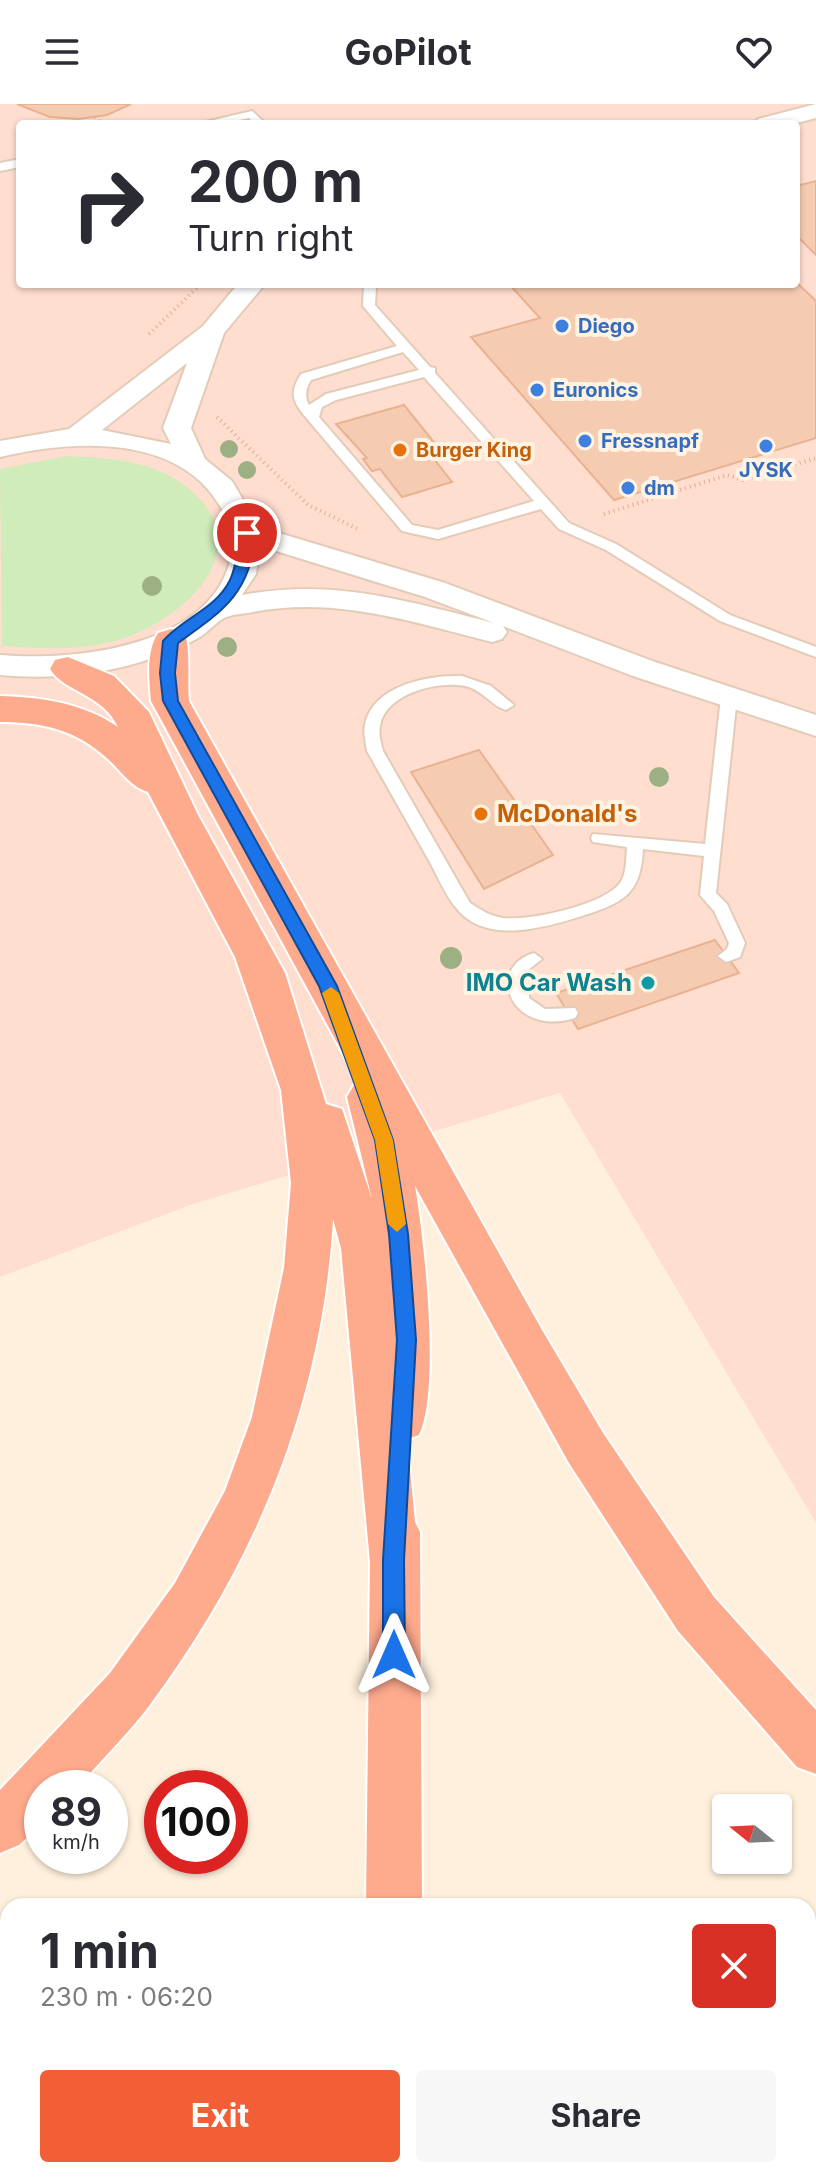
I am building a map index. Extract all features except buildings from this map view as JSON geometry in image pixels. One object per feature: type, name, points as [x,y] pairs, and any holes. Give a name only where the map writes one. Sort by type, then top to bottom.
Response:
[{"type":"highway","points":[[171,641],[167,673],[170,701],[586,1448],[696,1614],[816,1749]]},
{"type":"highway","points":[[68,669],[101,685],[130,712],[178,815],[251,945],[326,1116],[364,1248],[394,1560]]},
{"type":"highway","points":[[0,709],[41,711],[95,727],[129,753],[178,815]]},
{"type":"highway","points":[[0,1826],[36,1794],[129,1690],[193,1599],[247,1498],[276,1417],[307,1268],[313,1183],[303,1090],[251,945]]},
{"type":"highway","points":[[328,986],[384,1140],[398,1234],[406,1340],[394,1560],[394,1898]]},
{"type":"street","points":[[781,120],[816,111]]},
{"type":"street","points":[[76,437],[212,331],[249,288]]},
{"type":"street","points":[[193,463],[177,428],[212,331]]},
{"type":"street","points":[[0,449],[76,437],[132,442],[193,463],[231,494],[247,533],[246,559],[235,585],[215,610],[171,641],[116,660],[68,669],[0,665]]},
{"type":"street","points":[[247,533],[435,590],[644,669],[816,726]]},
{"type":"street","points":[[215,610],[287,596],[362,600],[644,669]]},
{"type":"lane","points":[[223,120],[252,114],[257,120]]},
{"type":"lane","points":[[370,288],[369,306],[430,371],[564,526],[611,547],[725,618],[816,652]]},
{"type":"lane","points":[[407,347],[306,377],[298,391],[299,402],[407,528],[438,535],[544,503]]},
{"type":"lane","points":[[312,417],[316,405],[331,397],[430,371]]},
{"type":"lane","points":[[506,705],[491,691],[462,681],[425,684],[401,693],[379,710],[372,726],[375,751],[464,907],[477,918],[520,925],[546,921],[608,900],[631,879],[635,842]]},
{"type":"lane","points":[[726,956],[734,953],[737,943],[721,908],[708,895],[729,697]]},
{"type":"lane","points":[[599,838],[712,851]]},
{"type":"lane","points":[[534,959],[520,967],[517,978],[522,1003],[534,1015],[551,1018],[569,1013]]},
{"type":"path","points":[[95,117],[98,120]]},
{"type":"path","points":[[146,337],[197,288]]},
{"type":"path","points":[[183,411],[216,417],[282,476],[308,505],[370,535]]},
{"type":"path","points":[[564,526],[727,475],[743,480],[816,458]]},
{"type":"shaded area","points":[[0,104],[816,104],[816,1523],[560,1093],[190,1205],[0,1277]]},
{"type":"green space","points":[[67,456],[146,466],[161,471],[188,488],[210,512],[218,536],[215,560],[203,583],[184,603],[136,633],[84,647],[2,646],[0,469]]},
{"type":"slow traffic","points":[[331,993],[384,1140],[397,1224]]},
{"type":"place","name":"Diego","points":[[562,326]]},
{"type":"place","name":"Euronics","points":[[537,390]]},
{"type":"place","name":"Fressnapf","points":[[585,441]]},
{"type":"place","name":"JYSK","points":[[766,446]]},
{"type":"place","name":"Burger King","points":[[400,450]]},
{"type":"place","name":"dm","points":[[628,488]]},
{"type":"place","name":"McDonald's","points":[[481,814]]},
{"type":"place","name":"IMO Car Wash","points":[[648,983]]},
{"type":"route","points":[[247,533],[246,559],[235,585],[215,610],[171,641],[167,673],[170,701],[328,986],[384,1140],[398,1234],[406,1340],[394,1560],[394,1655]]}]
